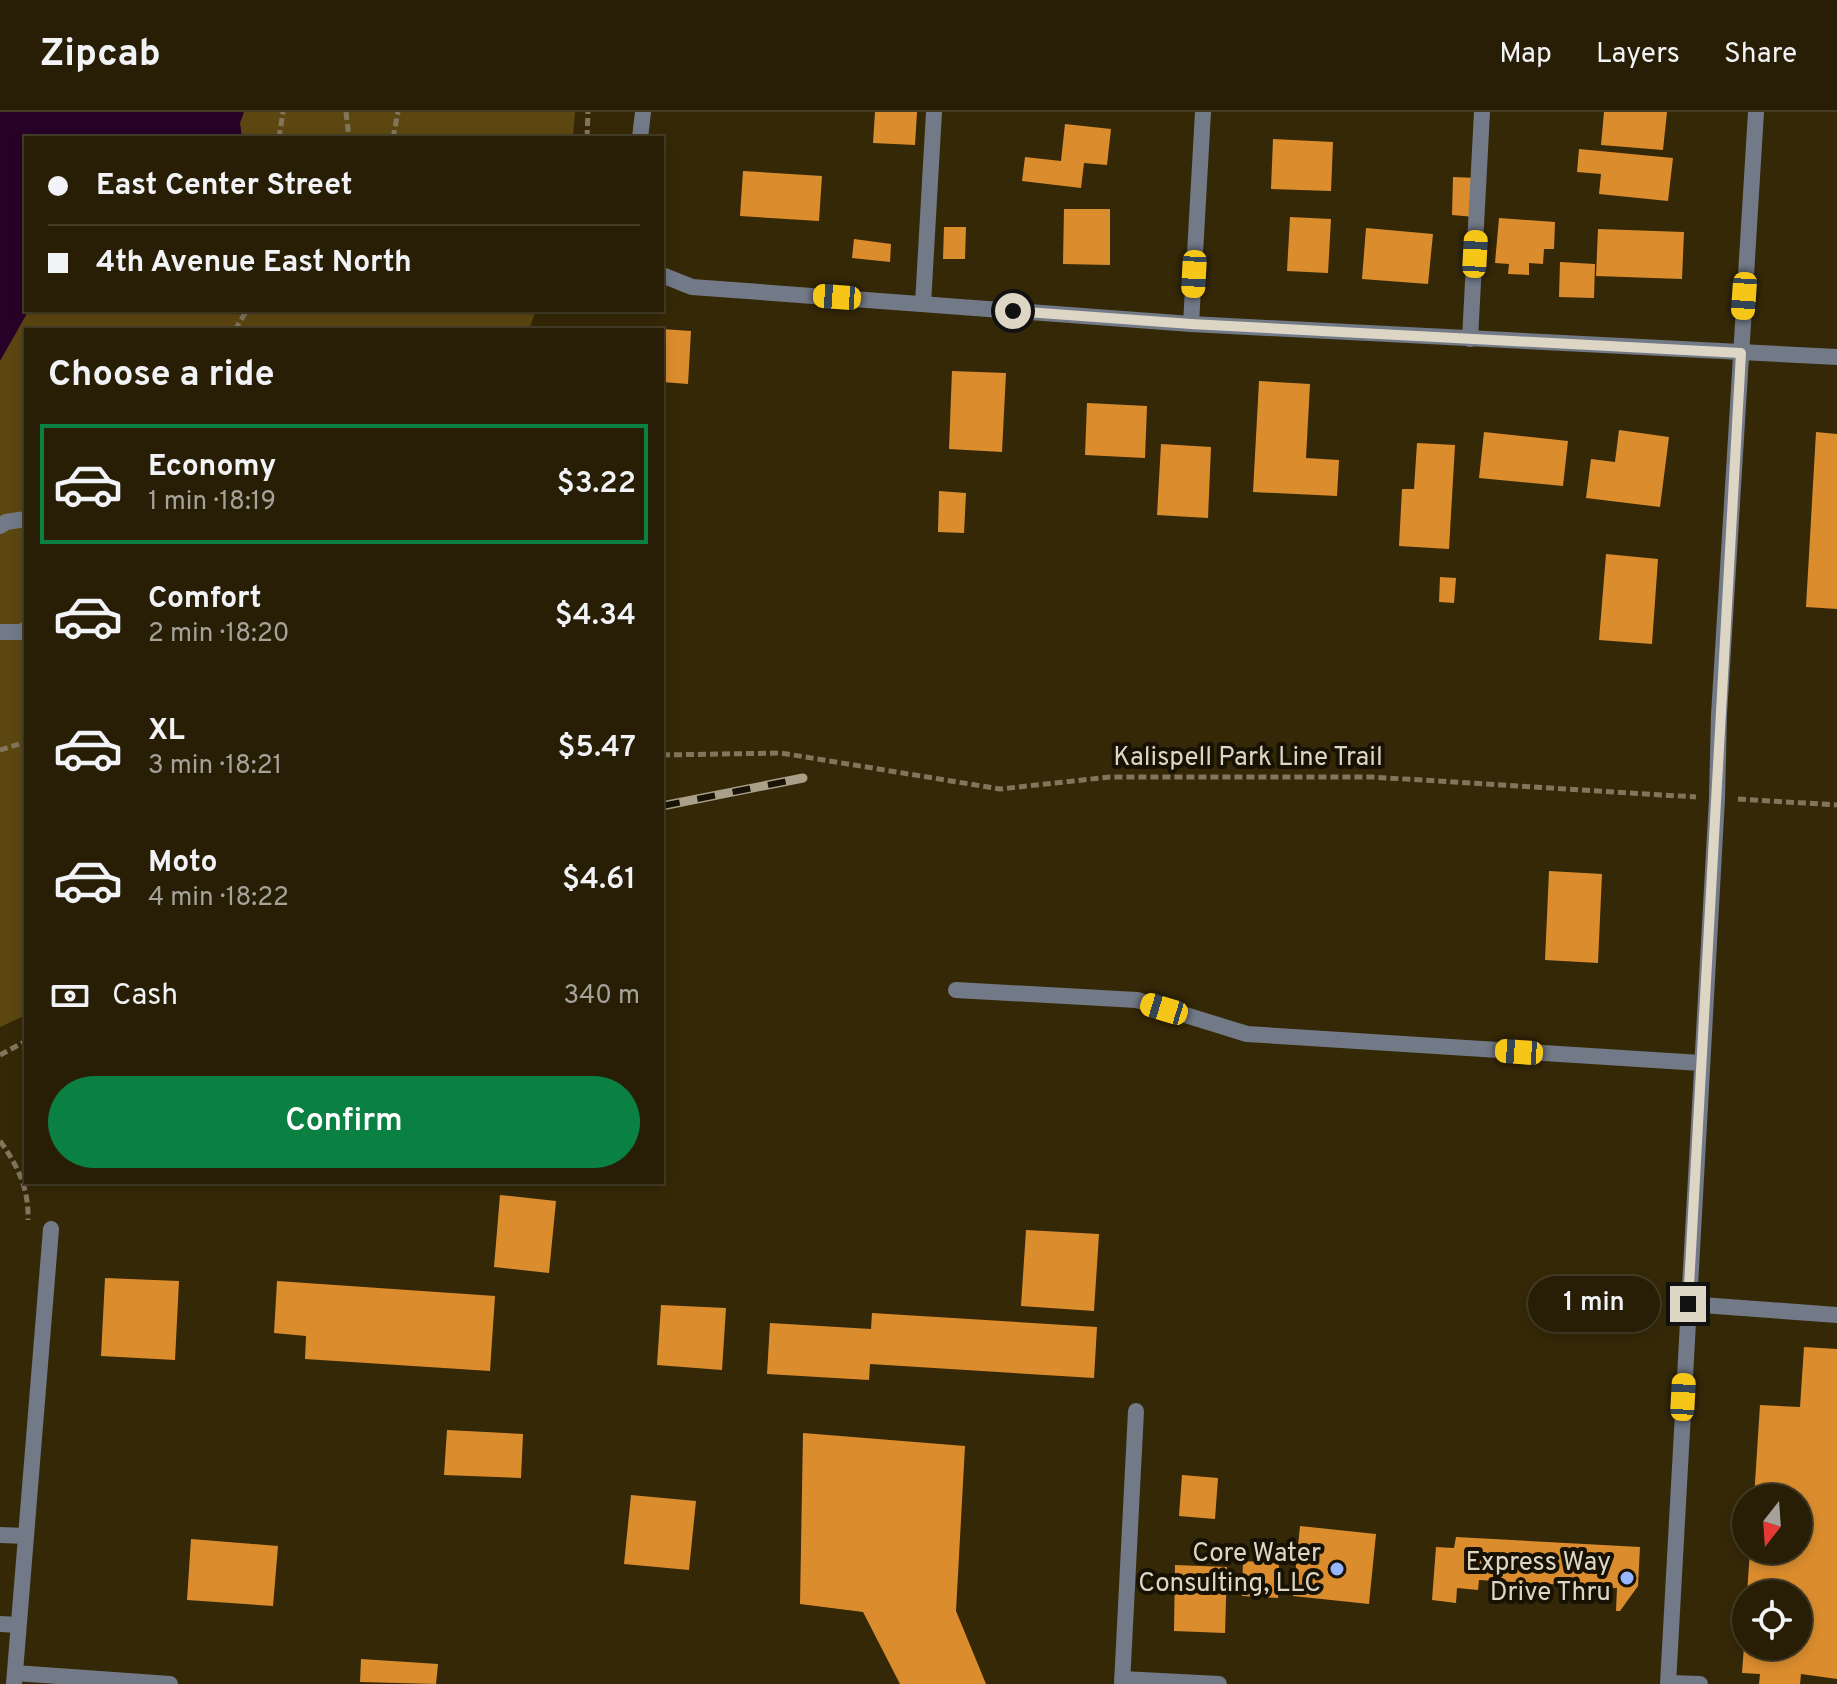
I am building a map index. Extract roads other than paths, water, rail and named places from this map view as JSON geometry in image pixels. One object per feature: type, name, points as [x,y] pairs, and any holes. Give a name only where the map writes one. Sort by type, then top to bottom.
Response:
[{"type":"street","points":[[640,136],[643,112]]},
{"type":"street","points":[[923,304],[934,112]]},
{"type":"street","points":[[1191,324],[1203,112]]},
{"type":"street","points":[[1470,339],[1482,112]]},
{"type":"street","points":[[1700,1684],[1668,1684],[1719,715],[1756,112]]},
{"type":"street","points":[[664,276],[692,287],[1191,324],[1837,357]]},
{"type":"street","points":[[0,526],[24,519]]},
{"type":"street","points":[[0,632],[24,630]]},
{"type":"street","points":[[956,990],[1137,1000],[1247,1034],[1701,1063]]},
{"type":"street","points":[[51,1229],[15,1678],[170,1684]]},
{"type":"street","points":[[1688,1304],[1837,1315]]},
{"type":"street","points":[[1136,1411],[1122,1682],[1219,1684]]},
{"type":"street","points":[[0,1535],[25,1536]]},
{"type":"street","points":[[0,1624],[18,1625]]},
{"type":"railway","points":[[664,806],[803,778]]},
{"type":"place","name":"Core Water Consulting, LLC","points":[[1337,1569]]},
{"type":"place","name":"Express Way Drive Thru","points":[[1627,1578]]}]
